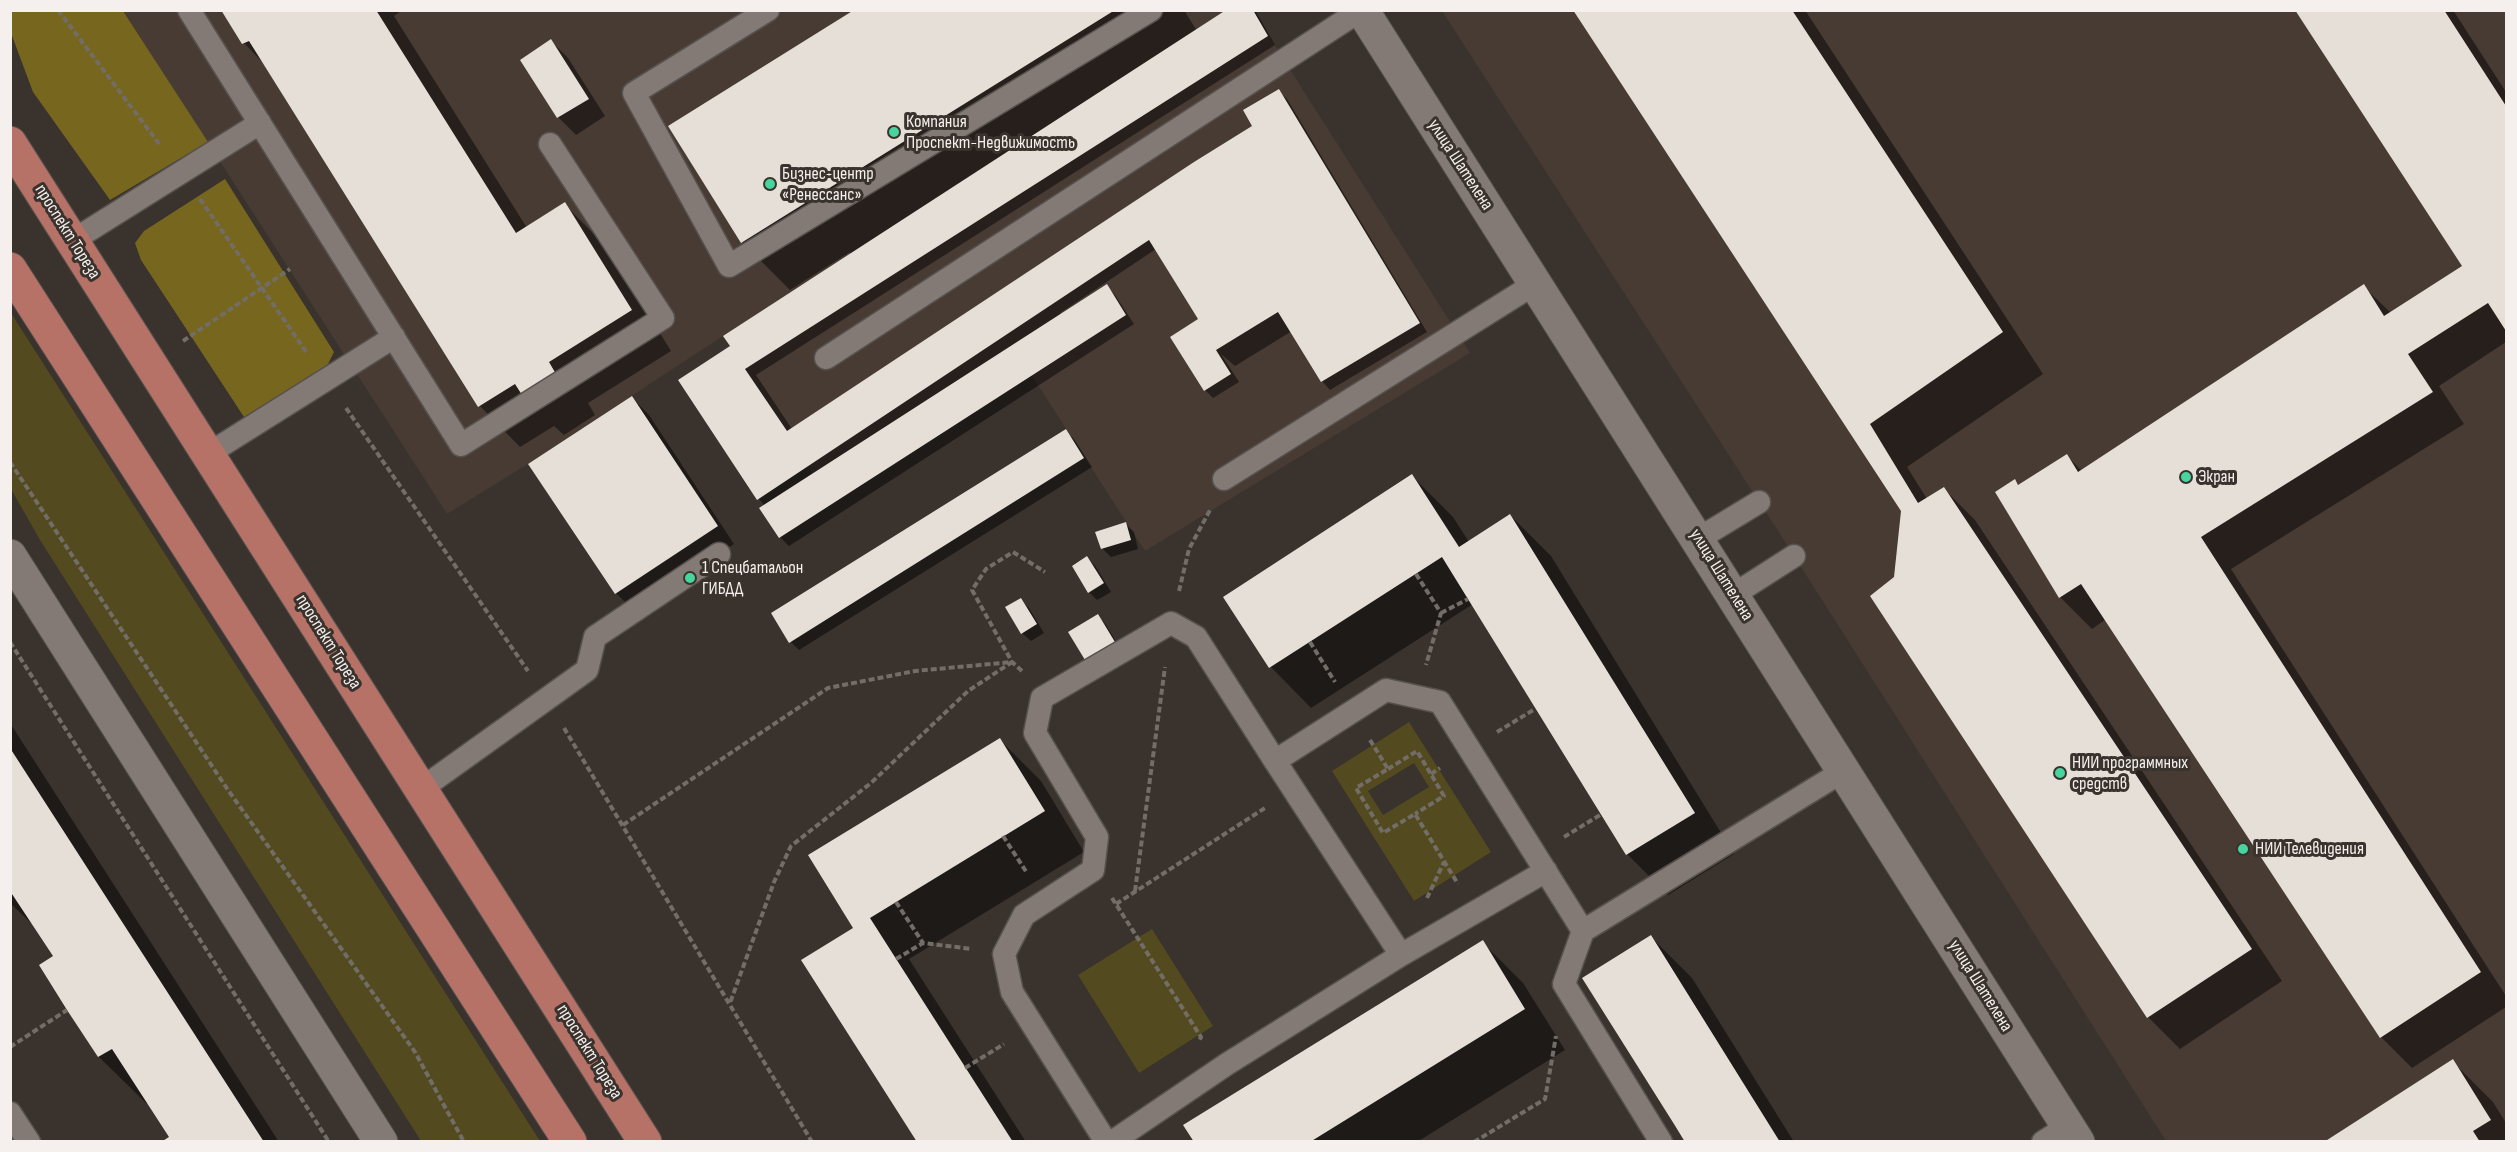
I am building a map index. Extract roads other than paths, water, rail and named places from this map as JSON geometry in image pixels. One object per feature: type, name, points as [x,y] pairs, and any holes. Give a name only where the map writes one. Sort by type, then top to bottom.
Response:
[{"type":"main road","name":"проспект Тореза","points":[[10,143],[645,1142]]},
{"type":"main road","points":[[10,269],[570,1142]]},
{"type":"street","name":"улица Шателена","points":[[1362,10],[1845,770],[2063,1136]]},
{"type":"street","points":[[10,556],[381,1142]]},
{"type":"lane","points":[[189,10],[461,445],[663,318],[550,144]]},
{"type":"lane","points":[[768,10],[634,93],[729,266],[1151,10]]},
{"type":"lane","points":[[826,358],[1362,10]]},
{"type":"lane","points":[[72,241],[260,123]]},
{"type":"lane","points":[[1224,479],[1536,283]]},
{"type":"lane","points":[[208,454],[394,337]]},
{"type":"lane","points":[[1698,539],[1759,502]]},
{"type":"lane","points":[[421,789],[587,670],[595,637],[718,554]]},
{"type":"lane","points":[[1733,595],[1794,556]]},
{"type":"lane","points":[[1106,1142],[1012,992],[1004,954],[1024,915],[1093,870],[1097,837],[1035,733],[1042,698],[1171,623],[1196,637],[1401,955]]},
{"type":"lane","points":[[1275,761],[1386,690],[1440,702],[1583,931]]},
{"type":"lane","points":[[1661,1142],[1564,984],[1583,931],[1845,770]]},
{"type":"lane","points":[[1112,1142],[1227,1064],[1401,955],[1475,912],[1540,863]]},
{"type":"lane","points":[[10,1113],[29,1142]]},
{"type":"place","name":"Компания Проспект-Недвижимость","points":[[894,132]]},
{"type":"place","name":"Бизнес-центр «Ренессанс»","points":[[770,184]]},
{"type":"place","name":"Экран","points":[[2186,477]]},
{"type":"place","name":"1 Спецбатальон ГИБДД","points":[[690,578]]},
{"type":"place","name":"НИИ программных средств","points":[[2060,773]]},
{"type":"place","name":"НИИ Телевидения","points":[[2243,849]]}]
